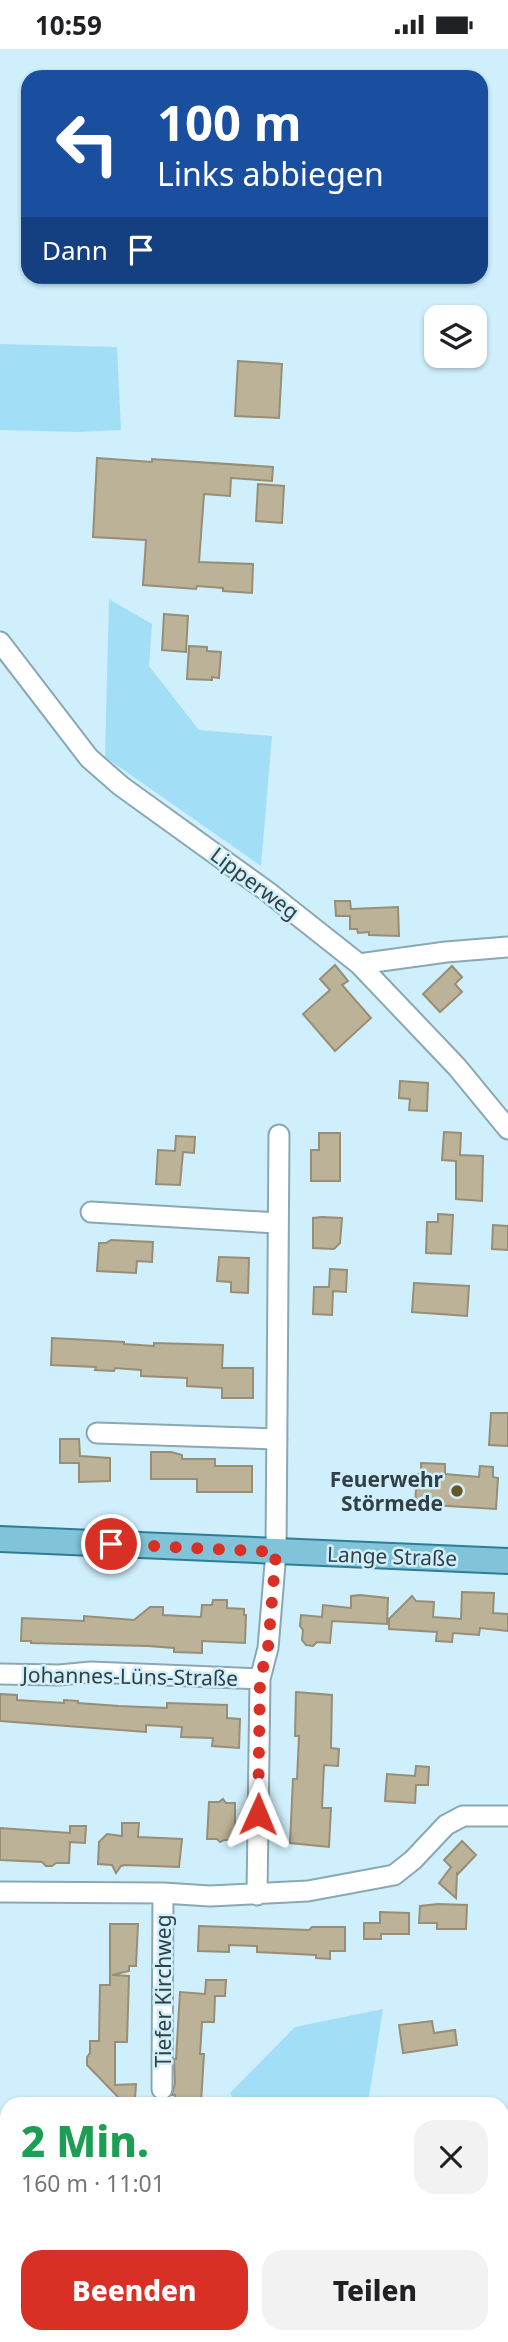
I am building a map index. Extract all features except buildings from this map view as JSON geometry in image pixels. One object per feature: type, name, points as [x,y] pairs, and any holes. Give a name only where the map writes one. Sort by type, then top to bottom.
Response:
[{"type":"main road","name":"Lange Straße","points":[[0,1539],[508,1561]]},
{"type":"street","name":"Lipperweg","points":[[0,642],[89,758],[121,786],[268,892],[359,964],[457,1067],[508,1129]]},
{"type":"street","points":[[359,964],[508,947]]},
{"type":"street","points":[[257,1895],[260,1679],[268,1648],[276,1552],[279,1135]]},
{"type":"street","points":[[91,1212],[277,1223]]},
{"type":"street","points":[[97,1433],[277,1439]]},
{"type":"street","name":"Johannes-Lüns-Straße","points":[[0,1674],[59,1675],[91,1672],[260,1679]]},
{"type":"street","name":"Tiefer Kirchweg","points":[[0,1892],[163,1893],[210,1896],[308,1891],[394,1875],[414,1860],[446,1825],[463,1817],[508,1816]]},
{"type":"street","name":"Tiefer Kirchweg","points":[[162,2089],[163,1893]]},
{"type":"shaded area","points":[[0,344],[117,347],[121,430],[0,430]]},
{"type":"shaded area","points":[[109,599],[152,624],[149,666],[199,730],[272,736],[261,866],[105,757]]},
{"type":"shaded area","points":[[383,2009],[369,2097],[232,2097],[230,2093],[295,2027]]},
{"type":"place","name":"Feuerwehr Störmede","points":[[457,1491]]},
{"type":"route","points":[[111,1544],[276,1552],[268,1648],[260,1679],[258,1814]]}]
